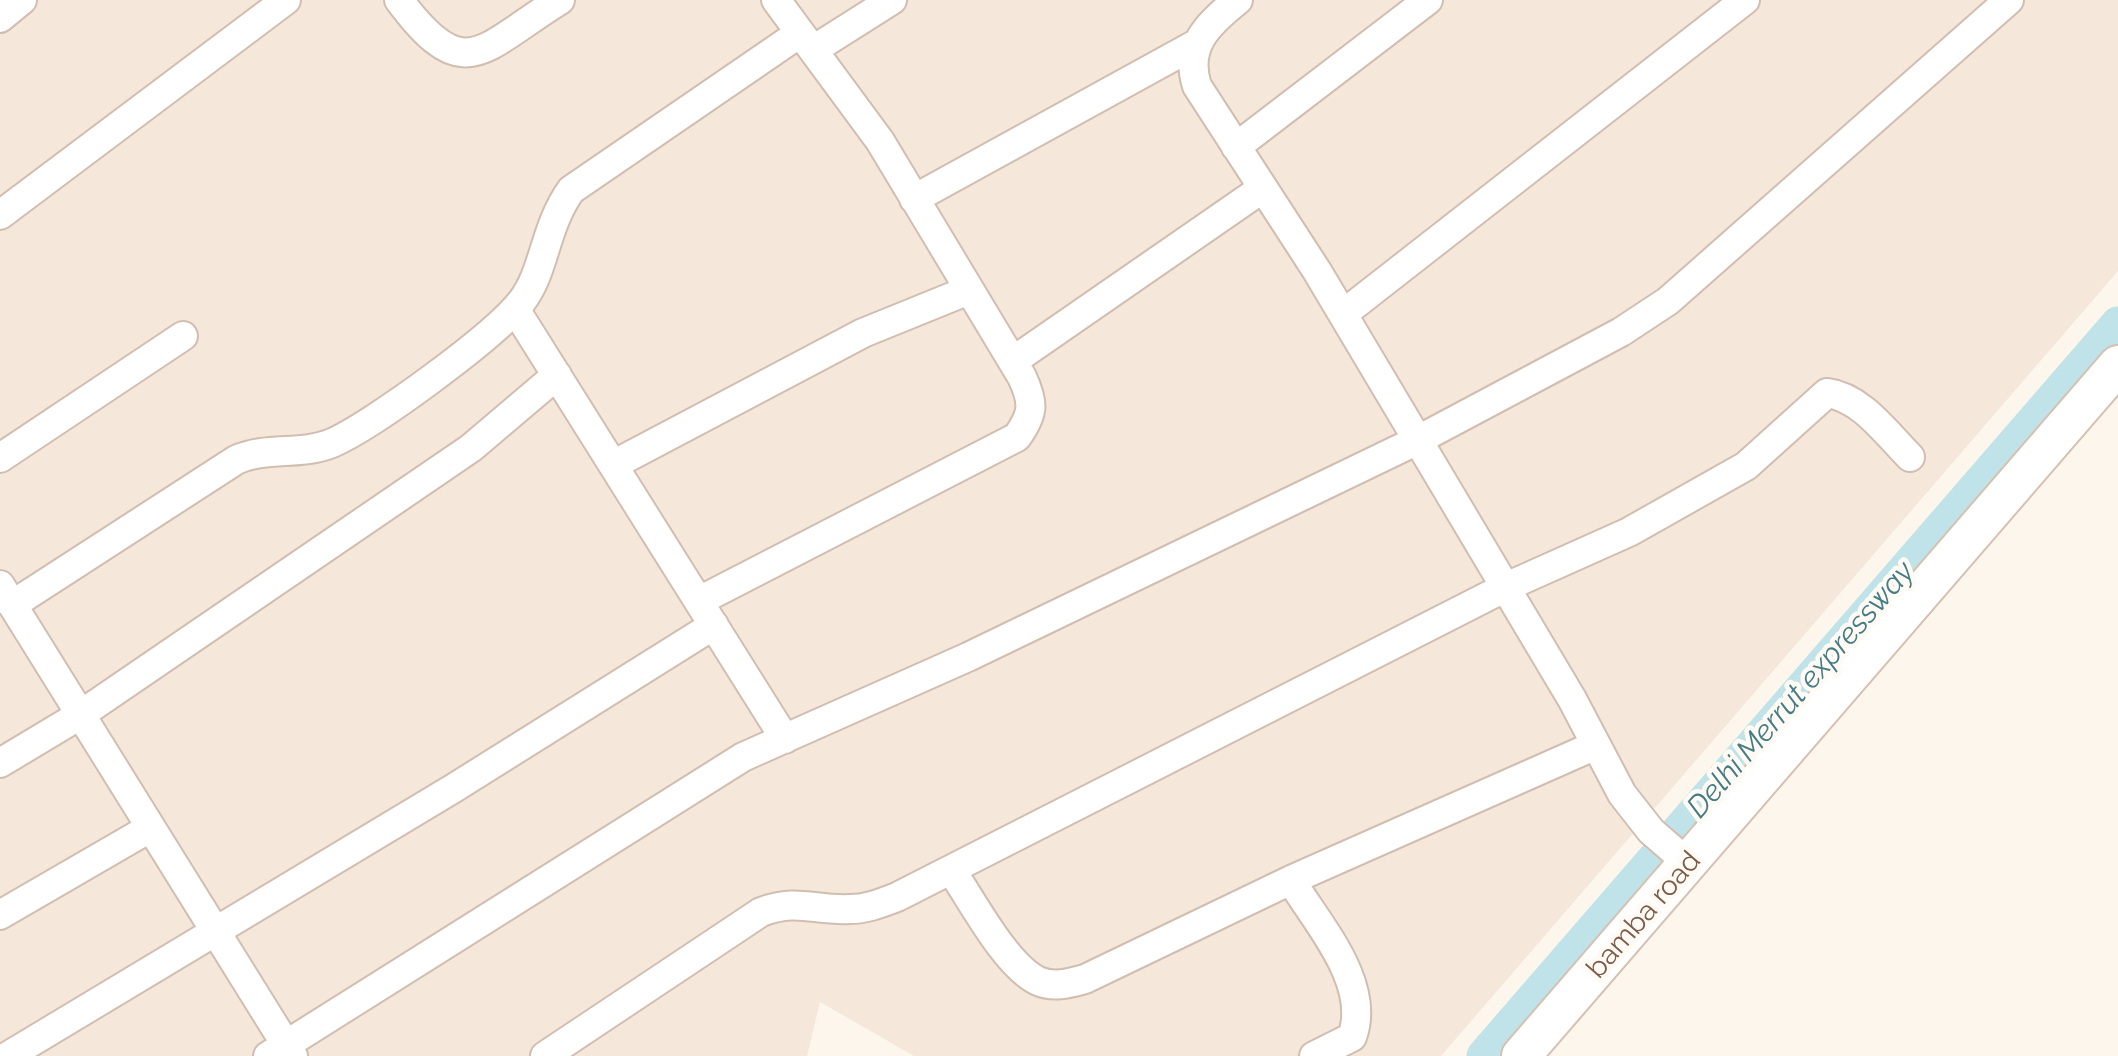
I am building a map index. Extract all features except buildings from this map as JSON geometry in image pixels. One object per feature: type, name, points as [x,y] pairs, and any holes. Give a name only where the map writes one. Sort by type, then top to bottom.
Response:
[{"type":"street","points":[[0,18],[22,0]]},
{"type":"street","points":[[0,215],[286,0]]},
{"type":"street","points":[[399,0],[440,47],[458,56],[477,52],[560,0]]},
{"type":"street","points":[[700,600],[1017,437],[1031,416],[1033,401],[880,141],[776,0]]},
{"type":"street","points":[[892,0],[807,41],[571,190],[554,214],[536,275],[514,309],[400,400],[334,442],[314,448],[257,451],[236,460],[6,595],[215,932],[283,1052],[611,837],[743,757],[968,656],[1418,440],[1668,302],[2010,0]]},
{"type":"street","points":[[914,198],[1196,44],[1238,0]]},
{"type":"street","points":[[1236,147],[1428,0]]},
{"type":"street","points":[[1343,314],[1744,0]]},
{"type":"street","points":[[1196,44],[1190,64],[1196,86],[1343,314],[1506,587],[1622,794],[1651,831],[1683,860]]},
{"type":"street","points":[[1013,362],[1263,188]]},
{"type":"street","points":[[613,465],[863,333],[969,290]]},
{"type":"street","points":[[514,309],[785,739]]},
{"type":"street","points":[[0,458],[183,336]]},
{"type":"street","name":"bamba road","points":[[1521,1056],[1683,860],[2118,366]]},
{"type":"street","points":[[0,763],[80,715],[471,448],[556,376]]},
{"type":"street","points":[[545,1056],[761,912],[786,902],[845,910],[868,908],[951,870],[1506,587],[1629,532],[1727,478],[1827,394],[1840,395],[1858,406],[1910,458]]},
{"type":"street","points":[[8,1056],[714,625]]},
{"type":"street","points":[[951,870],[1011,958],[1038,981],[1060,986],[1085,979],[1291,880],[1596,745]]},
{"type":"street","points":[[0,914],[150,828]]},
{"type":"street","points":[[1291,880],[1350,977],[1357,1002],[1358,1020],[1352,1037],[1314,1056]]},
{"type":"shaded area","points":[[0,0],[2118,0],[2118,271],[1441,1056],[914,1056],[820,1002],[807,1056],[0,1056]]},
{"type":"waterway","name":"Delhi Merrut expressway","points":[[1484,1056],[2118,324]]}]
